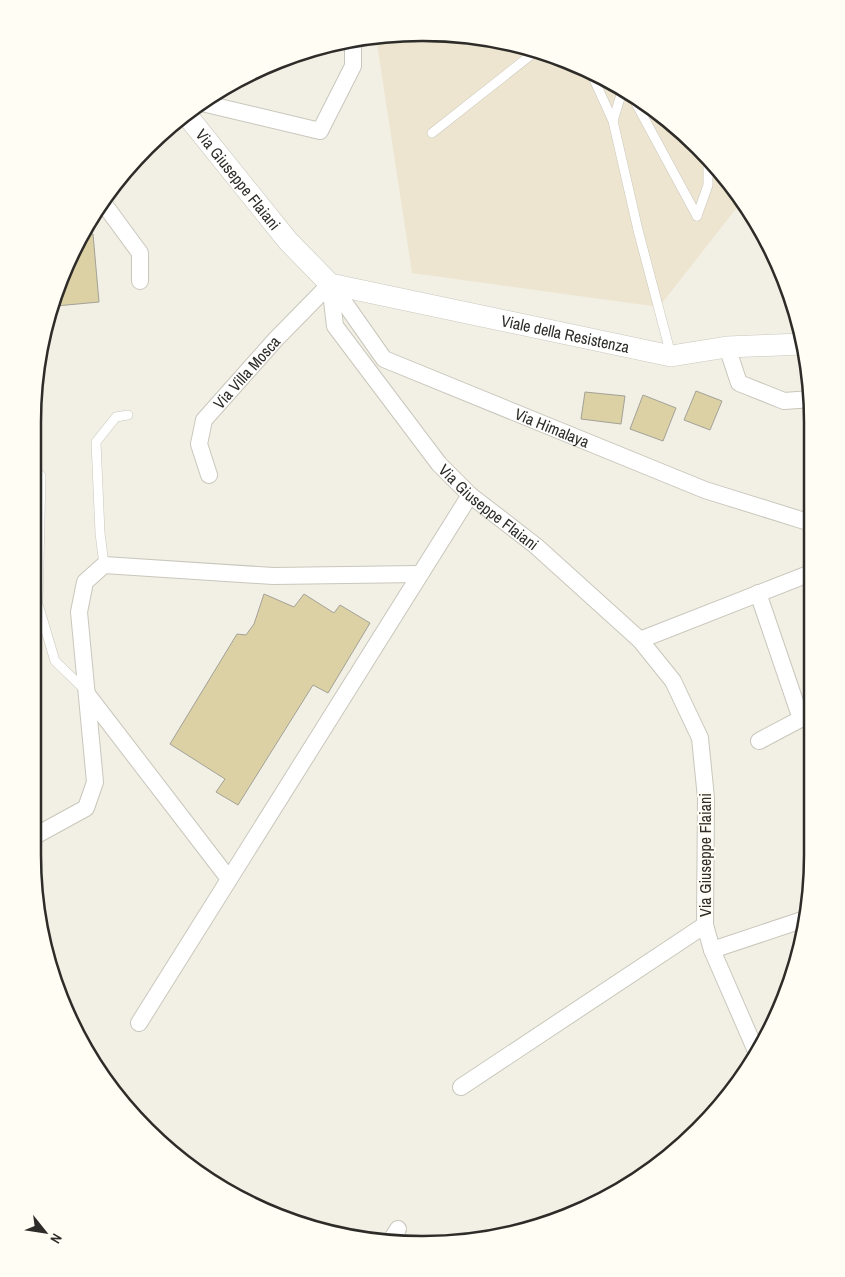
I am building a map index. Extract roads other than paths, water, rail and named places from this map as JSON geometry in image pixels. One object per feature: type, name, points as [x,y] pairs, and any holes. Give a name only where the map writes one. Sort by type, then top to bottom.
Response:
[{"type":"street","points":[[212,105],[320,131],[354,66],[353,48]]},
{"type":"street","name":"Via Giuseppe Flaiani","points":[[190,120],[288,241],[330,284],[335,326],[439,464],[470,495],[536,546],[640,640],[673,681],[700,738],[706,798],[705,925]]},
{"type":"street","points":[[107,209],[140,253],[140,281]]},
{"type":"street","name":"Viale della Resistenza","points":[[330,284],[671,356],[727,347],[795,344]]},
{"type":"street","name":"Via Villa Mosca","points":[[209,475],[199,444],[204,420],[276,339],[330,284]]},
{"type":"street","name":"Via Himalaya","points":[[330,284],[384,360],[704,490],[804,521]]},
{"type":"street","points":[[727,347],[739,383],[784,401],[803,400]]},
{"type":"street","points":[[139,1024],[470,495]]},
{"type":"street","points":[[41,833],[86,808],[95,782],[79,612],[86,582],[104,566],[273,576],[419,574]]},
{"type":"street","points":[[640,640],[804,576]]},
{"type":"street","points":[[758,593],[804,711]]},
{"type":"street","points":[[86,691],[229,879]]},
{"type":"street","points":[[760,741],[804,717]]},
{"type":"street","points":[[712,950],[797,922]]},
{"type":"street","points":[[460,1087],[705,925],[712,950],[753,1045]]},
{"type":"lane","points":[[432,133],[528,56]]},
{"type":"lane","points":[[596,83],[613,121],[638,230],[671,356]]},
{"type":"lane","points":[[613,121],[620,97]]},
{"type":"lane","points":[[639,110],[697,216],[708,185],[708,170]]},
{"type":"lane","points":[[104,566],[100,533],[96,442],[116,417],[128,415]]},
{"type":"lane","points":[[41,614],[55,661],[86,691]]}]
